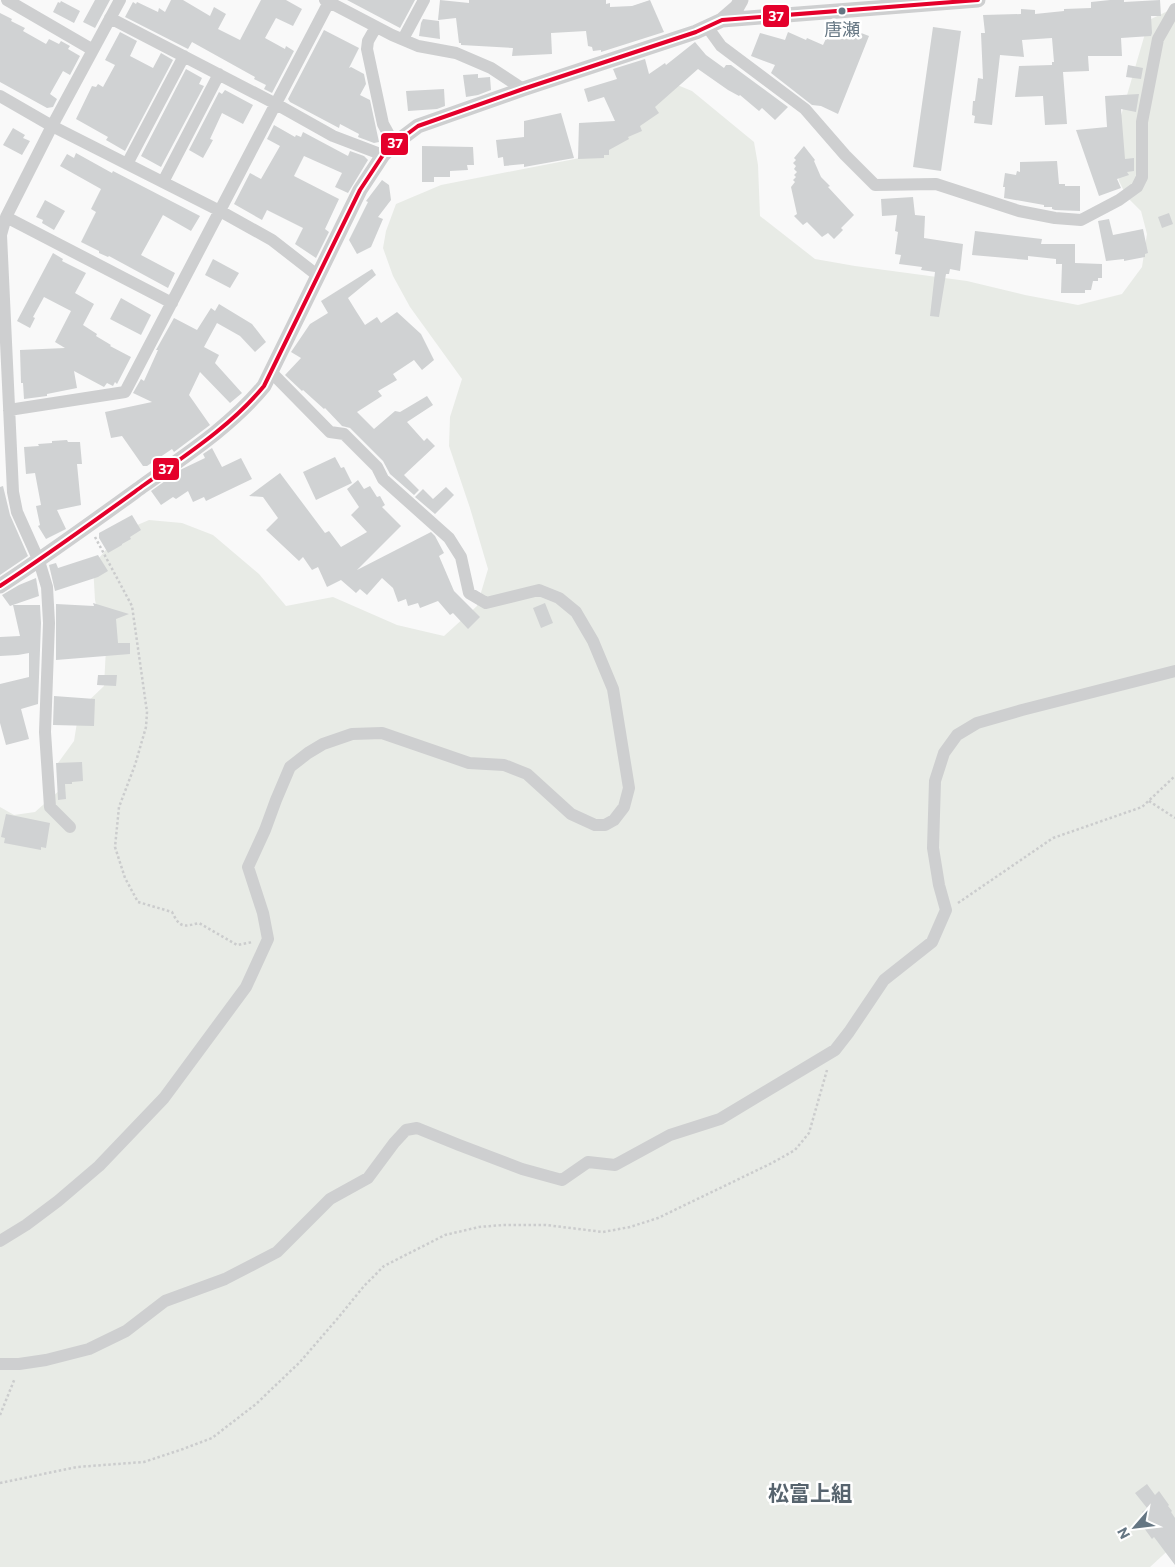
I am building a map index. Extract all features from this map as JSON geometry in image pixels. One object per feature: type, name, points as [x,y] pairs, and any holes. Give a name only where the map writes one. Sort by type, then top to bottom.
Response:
[{"type":"street","points":[[6,0],[93,50]]},
{"type":"street","points":[[70,827],[50,807],[45,732],[49,623],[47,587],[39,561],[17,512],[5,431],[9,410],[1,236],[6,218],[52,126],[120,0]]},
{"type":"street","points":[[404,39],[424,0]]},
{"type":"street","points":[[0,586],[39,561],[212,436],[249,404],[264,386],[360,190],[383,155],[394,144],[418,126],[708,28],[737,8],[741,0]]},
{"type":"street","points":[[722,20],[978,0]]},
{"type":"street","points":[[9,410],[125,392],[276,104],[327,1],[376,27],[418,46],[456,52],[491,68],[523,89]]},
{"type":"street","points":[[708,28],[721,46],[805,109],[845,156],[875,185],[936,184],[1019,211],[1055,218],[1081,220],[1119,200],[1137,187],[1142,176],[1143,113],[1158,39],[1175,9]]},
{"type":"street","points":[[110,18],[276,104],[332,136],[383,155]]},
{"type":"street","points":[[376,27],[368,41],[367,50],[383,124],[394,144]]},
{"type":"street","points":[[127,164],[184,56]]},
{"type":"street","points":[[162,182],[219,74]]},
{"type":"street","points":[[0,96],[52,126],[220,211],[272,240],[317,275]]},
{"type":"street","points":[[6,218],[172,303]]},
{"type":"street","points":[[0,1241],[26,1225],[58,1201],[99,1166],[164,1098],[246,987],[268,939],[263,913],[248,867],[290,767],[308,753],[324,744],[352,734],[382,733],[469,763],[504,765],[527,774],[571,814],[595,825],[605,825],[614,820],[624,807],[629,788],[613,689],[593,641],[576,612],[559,598],[539,590],[486,603],[469,593],[461,557],[449,538],[383,479],[377,467],[344,434],[330,432],[271,372]]},
{"type":"street","points":[[0,1364],[19,1364],[46,1360],[89,1348],[126,1331],[165,1301],[225,1278],[277,1252],[330,1199],[368,1178],[406,1130],[417,1128],[459,1146],[562,1180],[588,1162],[615,1165],[670,1135],[720,1119],[835,1050],[884,980],[932,942],[946,910],[938,885],[933,848],[935,780],[944,753],[957,735],[977,723],[1175,671]]},
{"type":"path","points":[[89,525],[132,606],[147,712],[146,727],[135,766],[119,807],[115,847],[125,878],[138,902],[172,912],[178,923],[186,927],[199,923],[237,945],[268,939]]},
{"type":"path","points":[[946,910],[1053,838],[1142,807],[1175,776]]},
{"type":"path","points":[[1149,802],[1175,818]]},
{"type":"path","points":[[0,1483],[77,1467],[144,1462],[212,1438],[256,1404],[300,1362],[364,1286],[384,1266],[445,1235],[479,1227],[503,1225],[546,1225],[602,1232],[630,1228],[658,1218],[772,1164],[795,1150],[809,1133],[835,1050]]},
{"type":"path","points":[[0,1415],[19,1364]]},
{"type":"shaded area","points":[[1175,9],[1175,1544],[1150,1567],[0,1567],[0,807],[14,815],[35,812],[60,790],[58,763],[74,741],[79,710],[104,686],[106,648],[95,600],[93,565],[121,532],[149,520],[182,523],[213,535],[259,574],[286,606],[333,597],[397,625],[444,636],[477,606],[488,569],[449,446],[450,417],[462,379],[410,307],[393,276],[383,248],[386,231],[396,204],[441,185],[580,158],[670,82],[692,91],[754,142],[758,165],[760,216],[815,259],[967,281],[1078,305],[1122,294],[1142,267],[1147,234],[1141,211],[1127,197],[1119,181],[1113,143],[1149,20]]},
{"type":"building","points":[[95,0],[110,0],[95,28],[83,22]]},
{"type":"building","points":[[171,0],[183,0],[210,16],[214,7],[226,14],[218,29],[240,40],[261,0],[286,0],[302,9],[293,26],[276,18],[265,38],[285,49],[286,46],[294,51],[272,93],[264,89],[266,85],[254,79],[255,77],[192,42],[188,49],[125,17],[133,2],[158,12],[159,8],[165,12]]},
{"type":"building","points":[[347,0],[415,0],[400,28]]},
{"type":"building","points":[[440,0],[469,3],[469,0],[606,0],[606,4],[610,3],[610,7],[632,6],[650,0],[664,32],[601,52],[601,50],[593,51],[592,47],[588,46],[586,31],[551,33],[552,54],[512,56],[513,48],[461,45],[459,43],[456,18],[438,20]]},
{"type":"building","points":[[1124,0],[1124,2],[1160,0],[1161,16],[1151,16],[1151,36],[1121,38],[1122,56],[1088,56],[1089,71],[1063,72],[1067,124],[1045,125],[1043,96],[1015,97],[1019,66],[1052,65],[1052,62],[1054,62],[1052,38],[1022,40],[1024,57],[1000,55],[992,125],[974,123],[975,116],[972,115],[973,101],[975,101],[978,78],[983,79],[981,33],[985,33],[983,15],[1021,14],[1021,9],[1035,10],[1035,14],[1064,11],[1064,9],[1091,8],[1091,2]]},
{"type":"building","points":[[61,1],[80,11],[74,23],[53,12],[58,2],[60,3]]},
{"type":"building","points":[[0,13],[25,28],[23,31],[46,44],[49,39],[59,44],[61,41],[70,46],[68,49],[80,56],[70,75],[63,71],[50,94],[57,99],[53,107],[47,108],[0,82]]},
{"type":"building","points":[[423,19],[439,21],[440,39],[419,36]]},
{"type":"building","points":[[832,26],[846,33],[848,28],[869,36],[838,114],[821,106],[812,105],[771,73],[775,65],[751,56],[760,33],[785,40],[788,32],[823,45]]},
{"type":"building","points":[[933,27],[961,31],[941,171],[913,167]]},
{"type":"building","points":[[324,30],[359,48],[349,68],[351,67],[364,74],[366,84],[360,95],[370,100],[379,142],[374,143],[358,137],[359,134],[340,124],[339,128],[290,102],[288,99]]},
{"type":"building","points":[[120,32],[137,41],[130,56],[153,68],[161,53],[173,60],[125,151],[106,140],[108,137],[76,119],[92,86],[96,87],[98,84],[103,87],[115,65],[105,60]]},
{"type":"building","points":[[695,42],[706,55],[724,68],[726,65],[731,65],[788,107],[775,120],[762,108],[759,111],[740,95],[728,90],[698,69],[655,107],[659,113],[640,126],[642,131],[628,137],[629,139],[609,150],[609,155],[604,155],[604,158],[578,159],[579,123],[615,121],[604,97],[588,102],[584,89],[617,79],[613,69],[645,59],[649,74],[665,63],[666,65]]},
{"type":"building","points":[[1128,65],[1143,68],[1141,79],[1126,77]]},
{"type":"building","points":[[186,69],[202,78],[199,84],[204,86],[161,167],[141,156]]},
{"type":"building","points":[[478,74],[478,78],[490,77],[491,90],[466,97],[463,75]]},
{"type":"building","points":[[444,89],[445,106],[437,109],[408,111],[406,91]]},
{"type":"building","points":[[225,90],[253,105],[243,124],[222,113],[210,139],[213,140],[203,158],[189,150],[219,92],[222,94]]},
{"type":"building","points":[[1139,94],[1136,112],[1121,109],[1125,159],[1134,158],[1134,171],[1127,172],[1129,175],[1117,179],[1121,188],[1099,196],[1076,130],[1107,127],[1105,96]]},
{"type":"building","points":[[561,113],[574,158],[524,167],[524,164],[504,166],[503,157],[498,158],[496,140],[524,137],[524,121]]},
{"type":"building","points":[[274,125],[295,137],[296,135],[301,137],[303,132],[348,156],[350,151],[364,156],[368,160],[348,193],[335,187],[342,173],[304,156],[294,176],[339,199],[325,229],[329,232],[316,258],[295,244],[303,228],[267,210],[262,220],[234,204],[250,173],[261,179],[280,146],[267,139]]},
{"type":"building","points":[[13,128],[25,135],[23,138],[30,141],[22,155],[3,145]]},
{"type":"building","points":[[422,146],[473,147],[474,165],[467,165],[468,170],[450,171],[450,177],[434,177],[434,182],[422,182]]},
{"type":"building","points":[[804,146],[815,160],[821,177],[830,186],[828,187],[854,215],[841,228],[843,230],[834,239],[828,233],[822,237],[807,222],[803,225],[794,216],[797,214],[791,187],[795,182],[793,180],[796,177],[794,175],[797,172],[794,169],[796,166],[793,163],[796,160],[794,158]]},
{"type":"building","points":[[76,153],[112,173],[113,171],[200,216],[191,231],[163,215],[141,255],[175,273],[168,288],[81,242],[96,212],[91,209],[101,189],[60,166],[67,154],[74,158]]},
{"type":"building","points":[[1057,161],[1059,184],[1080,186],[1080,211],[1055,210],[1052,207],[1044,207],[1044,205],[1004,198],[1005,173],[1016,175],[1017,171],[1020,172],[1020,162]]},
{"type":"building","points":[[382,180],[389,185],[391,200],[378,217],[383,219],[371,247],[357,254],[349,240],[368,202],[366,201]]},
{"type":"building","points":[[913,197],[915,215],[925,216],[924,238],[963,244],[960,271],[950,269],[949,274],[946,274],[939,317],[930,316],[935,272],[921,270],[922,267],[899,264],[901,255],[895,254],[898,232],[895,231],[897,215],[882,216],[881,199]]},
{"type":"building","points":[[45,200],[65,211],[54,230],[42,223],[43,220],[36,217]]},
{"type":"building","points":[[1169,213],[1173,224],[1162,228],[1158,217]]},
{"type":"building","points":[[1109,219],[1113,235],[1143,229],[1148,253],[1145,254],[1145,257],[1124,261],[1124,259],[1106,261],[1098,221]]},
{"type":"building","points":[[975,231],[1042,239],[1041,244],[1075,244],[1075,263],[1102,264],[1102,278],[1098,278],[1098,281],[1093,281],[1091,290],[1085,290],[1085,293],[1061,293],[1062,264],[1056,264],[1056,259],[1028,256],[1028,260],[972,255]]},
{"type":"building","points":[[53,253],[63,259],[62,261],[86,273],[75,293],[94,304],[83,325],[110,346],[131,357],[117,384],[115,382],[113,386],[107,383],[104,387],[74,371],[77,388],[47,394],[47,396],[24,399],[23,383],[21,383],[20,350],[65,348],[55,342],[71,311],[44,297],[33,317],[35,318],[30,328],[17,321]]},
{"type":"building","points":[[213,259],[239,273],[230,288],[205,275]]},
{"type":"building","points":[[372,269],[376,275],[348,298],[365,325],[377,317],[381,323],[397,312],[421,334],[434,360],[422,370],[414,360],[393,374],[397,380],[378,391],[382,396],[357,412],[374,429],[395,411],[400,412],[427,396],[433,405],[407,422],[424,441],[427,438],[435,446],[404,475],[419,490],[414,495],[390,474],[383,461],[350,428],[342,426],[325,408],[302,391],[285,375],[301,358],[291,352],[310,324],[328,313],[321,301]]},
{"type":"building","points":[[121,298],[151,315],[141,335],[110,319]]},
{"type":"building","points":[[219,304],[252,324],[266,342],[255,352],[240,336],[217,323],[204,347],[219,355],[215,363],[242,393],[230,403],[200,372],[189,395],[210,425],[174,452],[172,449],[147,466],[143,466],[122,436],[111,438],[105,412],[152,402],[133,393],[141,379],[144,381],[158,350],[156,350],[174,318],[197,330],[211,308],[215,311]]},
{"type":"building","points":[[67,440],[68,442],[80,442],[82,464],[77,464],[81,505],[57,510],[66,529],[46,539],[38,526],[40,525],[36,506],[41,505],[35,473],[26,474],[24,447]]},
{"type":"building","points":[[212,448],[222,467],[241,458],[252,479],[206,501],[204,497],[193,502],[188,491],[176,499],[173,497],[161,505],[151,491],[182,469],[205,458],[203,454]]},
{"type":"building","points":[[335,457],[341,468],[344,467],[352,483],[316,500],[303,472]]},
{"type":"building","points":[[280,473],[325,533],[329,531],[341,547],[367,532],[351,515],[359,507],[347,489],[358,480],[364,489],[370,486],[377,497],[380,496],[385,505],[382,507],[401,526],[357,570],[431,532],[444,553],[439,556],[454,591],[480,617],[468,629],[453,613],[450,615],[438,601],[420,608],[418,603],[408,606],[406,599],[398,602],[393,588],[382,578],[367,595],[360,589],[356,593],[341,580],[327,587],[318,567],[312,570],[303,557],[299,561],[266,530],[278,518],[263,497],[249,496]]},
{"type":"building","points":[[3,486],[10,515],[28,556],[0,575],[0,487]]},
{"type":"building","points":[[446,487],[454,495],[435,514],[415,497],[423,489],[433,499]]},
{"type":"building","points":[[132,515],[141,530],[130,537],[131,539],[108,553],[99,538],[99,533]]},
{"type":"building","points":[[98,555],[108,571],[98,577],[55,591],[49,565],[56,563],[58,568]]},
{"type":"building","points":[[36,578],[39,596],[10,606],[2,595]]},
{"type":"building","points":[[93,603],[129,614],[116,619],[118,643],[130,643],[130,654],[56,660],[56,604],[94,606]]},
{"type":"building","points":[[545,603],[553,623],[541,628],[533,608]]},
{"type":"building","points":[[13,605],[40,605],[38,704],[21,709],[29,739],[6,745],[0,723],[0,684],[29,677],[29,653],[0,656],[0,637],[20,636]]},
{"type":"building","points":[[98,675],[117,675],[116,686],[97,685]]},
{"type":"building","points":[[54,696],[95,699],[94,726],[53,725]]},
{"type":"building","points":[[82,762],[83,781],[65,784],[66,799],[58,800],[56,763]]},
{"type":"building","points":[[6,814],[50,823],[46,848],[41,847],[41,850],[4,843],[5,838],[1,837]]},
{"type":"building","points":[[1147,1484],[1155,1495],[1159,1491],[1175,1518],[1175,1565],[1154,1537],[1152,1539],[1144,1528],[1150,1523],[1142,1512],[1147,1508],[1135,1493]]},
{"type":"transit line","name":"37","points":[[0,586],[37,562],[192,451],[223,427],[251,401],[264,386],[360,190],[383,155],[418,126],[696,32],[722,20],[978,0]]},
{"type":"place","name":"唐瀬","points":[[842,11]]},
{"type":"district","name":"松富上組","points":[[810,1492]]}]
